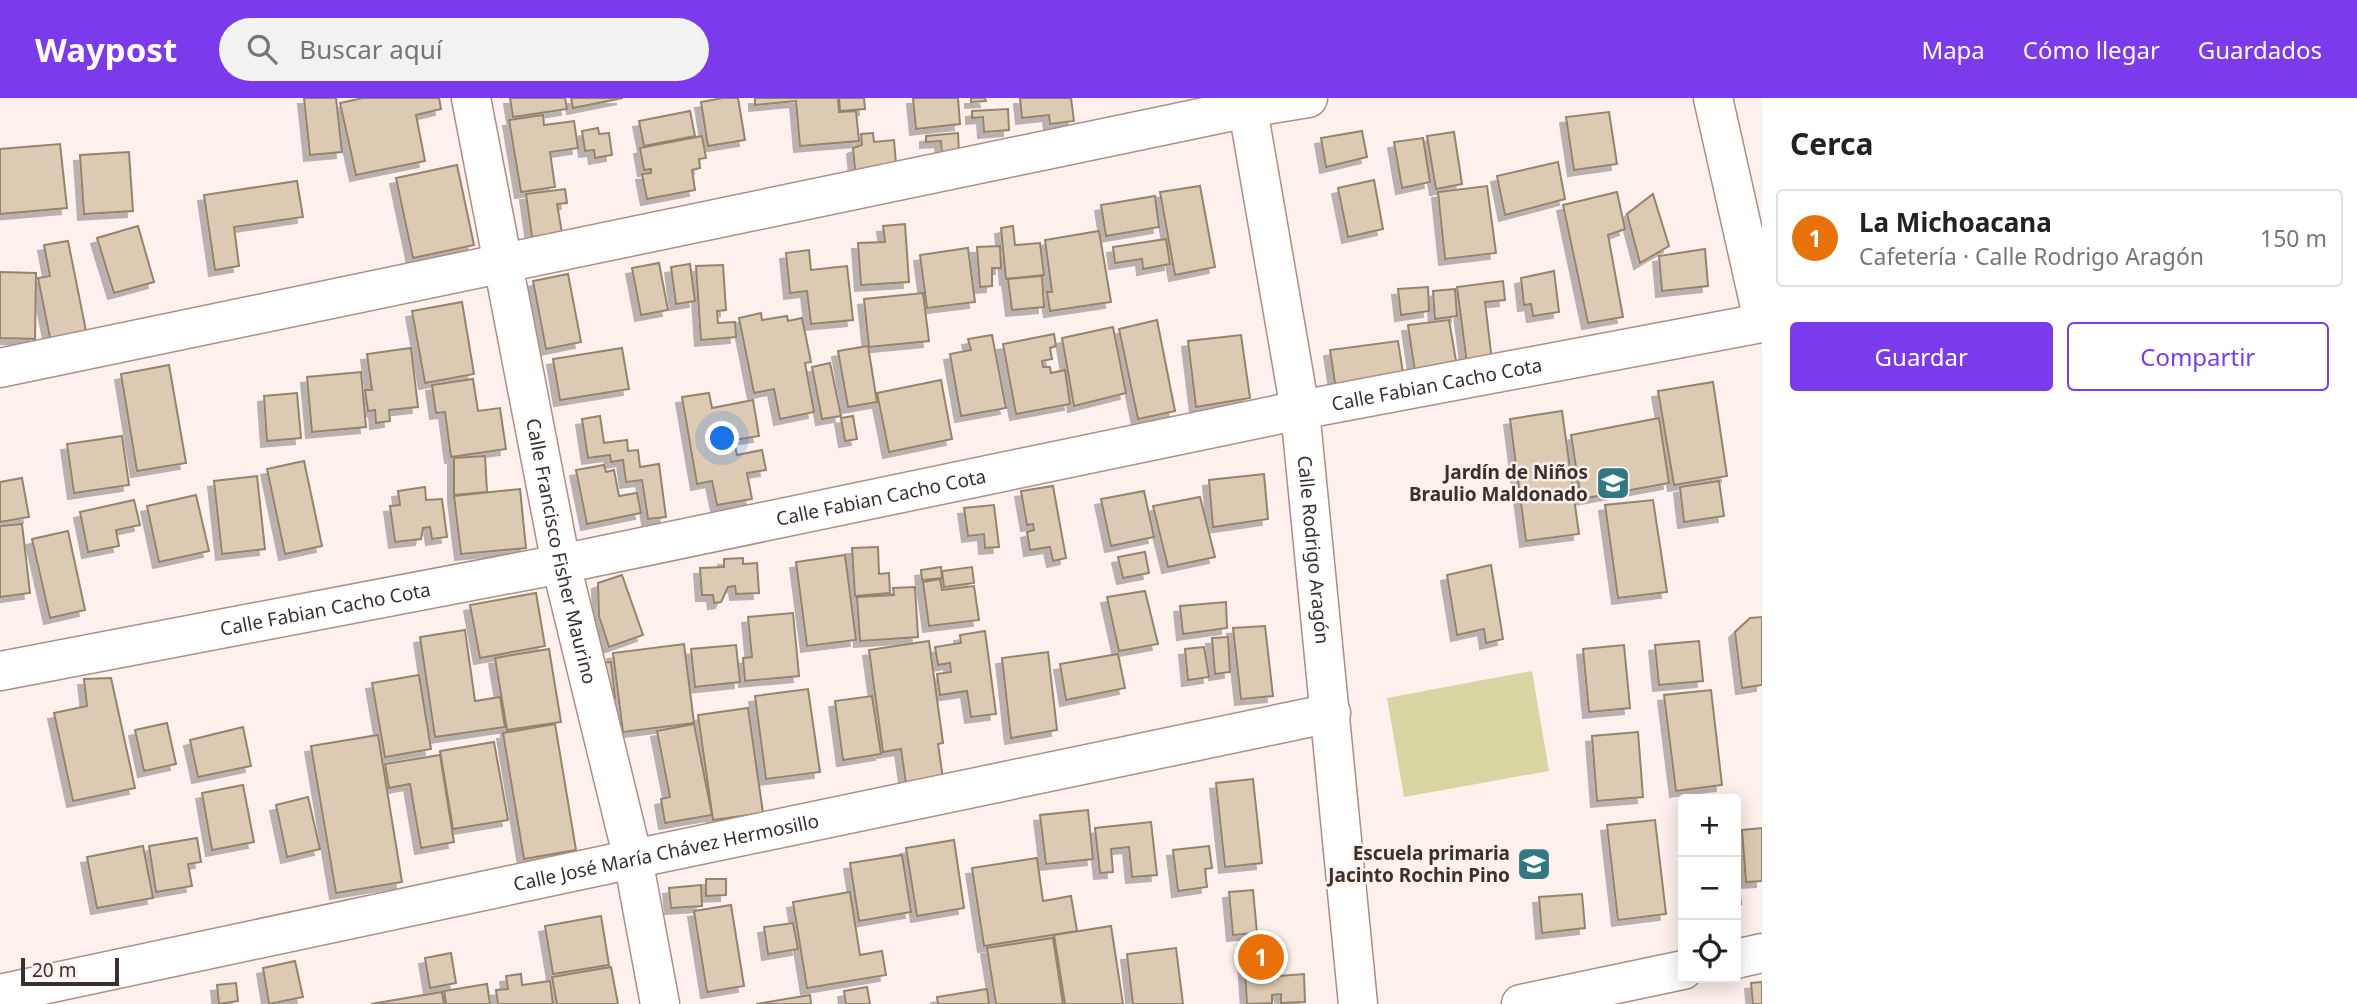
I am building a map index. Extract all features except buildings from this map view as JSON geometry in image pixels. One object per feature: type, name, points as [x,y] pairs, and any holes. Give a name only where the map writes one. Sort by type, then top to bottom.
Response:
[{"type":"street","name":"Calle Francisco Fisher Maurino","points":[[471,98],[561,564],[633,859],[660,1004]]},
{"type":"street","points":[[0,368],[505,263],[1247,103],[1308,98]]},
{"type":"street","points":[[1713,98],[1762,316]]},
{"type":"street","name":"Calle Rodrigo Aragón","points":[[1247,103],[1300,410],[1358,1004]]},
{"type":"street","name":"Calle Fabian Cacho Cota","points":[[0,671],[561,564],[1300,410],[1762,323]]},
{"type":"street","name":"Calle José María Chávez Hermosillo","points":[[0,994],[1331,713]]},
{"type":"street","points":[[1741,958],[1762,953]]},
{"type":"street","points":[[1521,1004],[1678,971]]},
{"type":"shaded area","points":[[1532,671],[1549,771],[1404,797],[1387,698]]},
{"type":"place","name":"Jardín de Niños Braulio Maldonado","points":[[1613,483]]},
{"type":"place","name":"Escuela primaria Jacinto Rochin Pino","points":[[1534,864]]},
{"type":"place","name":"La Michoacana","points":[[1261,957]]}]
